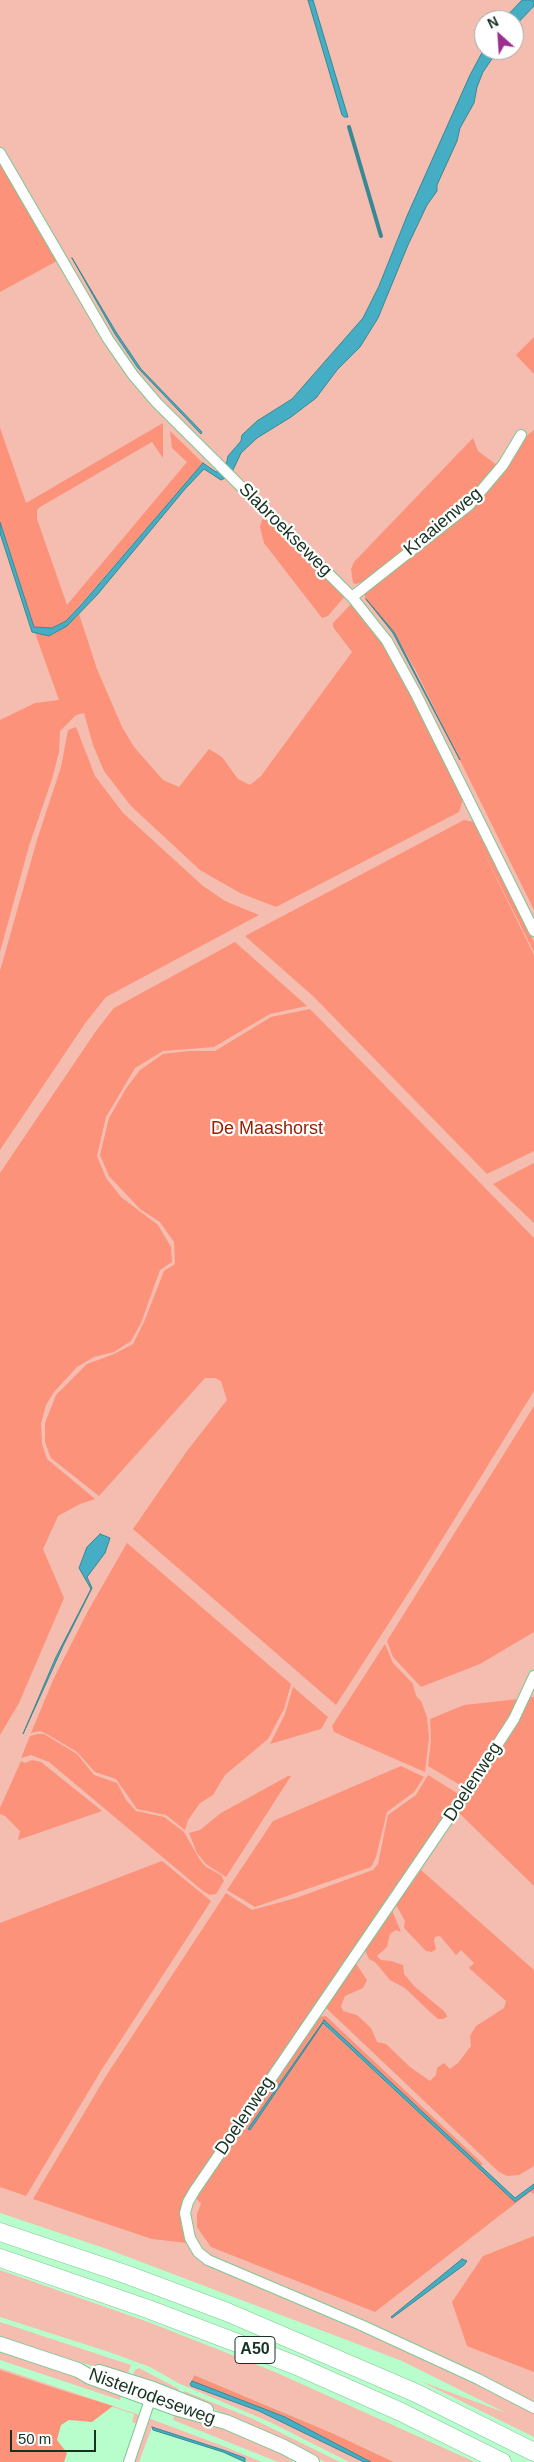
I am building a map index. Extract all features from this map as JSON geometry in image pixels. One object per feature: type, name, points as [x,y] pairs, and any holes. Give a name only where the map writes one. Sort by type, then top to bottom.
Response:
[{"type":"highway","name":"A50","points":[[0,2232],[125,2274],[246,2320],[416,2393],[534,2452]]},
{"type":"highway","name":"A50","points":[[0,2258],[148,2309],[295,2365],[401,2412],[502,2462]]},
{"type":"street","name":"Slabroekseweg","points":[[0,153],[108,339],[134,375],[157,403],[352,597],[387,640],[534,932]]},
{"type":"street","name":"Kraaienweg","points":[[352,597],[469,505],[503,465],[521,435]]},
{"type":"street","name":"Doelenweg","points":[[534,1676],[514,1718],[466,1793],[200,2182],[188,2202],[185,2213],[190,2238],[198,2252],[208,2260],[370,2329],[478,2379],[534,2408]]},
{"type":"street","name":"Nistelrodeseweg","points":[[0,2344],[78,2370],[93,2370],[152,2394],[214,2413],[226,2422],[284,2447],[312,2462]]},
{"type":"street","points":[[129,2462],[152,2394]]},
{"type":"green space","name":"De Maashorst","points":[[0,0],[534,0],[534,2437],[420,2381],[506,2413],[402,2361],[107,2249],[0,2213]]},
{"type":"green space","points":[[0,161],[57,261],[0,292]]},
{"type":"green space","points":[[534,337],[534,374],[516,355]]},
{"type":"green space","points":[[163,423],[163,458],[152,442],[37,510],[37,519],[67,605],[187,462],[172,448],[170,431],[203,463],[66,621],[52,628],[34,627],[0,522],[0,428],[26,503]]},
{"type":"green space","points":[[534,430],[534,910],[416,671],[394,632],[366,600],[364,593],[466,512],[521,440]]},
{"type":"green space","points":[[473,438],[478,451],[498,466],[475,494],[393,561],[362,582],[353,583],[351,569],[354,562]]},
{"type":"green space","points":[[267,517],[345,596],[328,616],[322,618],[264,543],[260,527],[262,520]]},
{"type":"green space","points":[[352,603],[373,628],[393,657],[463,799],[459,812],[276,907],[240,893],[200,870],[131,806],[104,771],[93,745],[84,713],[76,715],[60,731],[59,752],[52,779],[29,846],[0,952],[0,720],[35,703],[59,700],[35,633],[52,635],[67,626],[79,614],[97,669],[122,727],[134,747],[163,780],[179,787],[209,749],[222,757],[238,779],[250,785],[261,776],[352,652],[333,627],[333,623]]},
{"type":"green space","points":[[76,727],[95,776],[123,813],[203,886],[225,901],[259,915],[106,997],[86,1022],[0,1150],[0,971],[37,840],[61,767],[68,730]]},
{"type":"green space","points":[[464,820],[475,822],[534,942],[534,952],[478,841],[534,955],[534,1151],[487,1174],[314,997],[245,936]]},
{"type":"green space","points":[[235,942],[307,1006],[270,1014],[214,1047],[163,1051],[135,1068],[106,1117],[97,1156],[106,1178],[121,1197],[158,1225],[171,1247],[172,1262],[160,1270],[141,1323],[131,1341],[114,1352],[94,1357],[77,1367],[54,1392],[46,1405],[41,1424],[42,1444],[47,1459],[95,1499],[80,1504],[58,1516],[43,1549],[64,1598],[19,1703],[0,1735],[0,1173],[96,1031],[114,1008]]},
{"type":"green space","points":[[310,1009],[534,1238],[534,1391],[418,1578],[336,1705],[133,1529],[187,1451],[227,1400],[221,1381],[215,1378],[205,1378],[99,1496],[51,1458],[45,1442],[45,1423],[56,1395],[87,1364],[114,1354],[133,1344],[144,1322],[164,1271],[175,1264],[174,1242],[160,1222],[140,1209],[109,1176],[100,1155],[109,1118],[127,1087],[140,1070],[163,1054],[215,1051],[271,1017]]},
{"type":"green space","points":[[534,1163],[534,1223],[493,1184]]},
{"type":"green space","points":[[534,1406],[534,1632],[480,1664],[421,1687],[393,1657],[387,1641]]},
{"type":"green space","points":[[127,1543],[291,1684],[284,1709],[268,1739],[225,1775],[213,1795],[200,1803],[188,1820],[185,1830],[166,1815],[137,1809],[116,1779],[95,1772],[77,1752],[40,1731],[31,1733],[54,1678],[88,1611]]},
{"type":"green space","points":[[385,1644],[393,1663],[413,1684],[416,1696],[421,1701],[427,1717],[429,1738],[425,1772],[334,1732],[332,1726]]},
{"type":"green space","points":[[293,1687],[328,1717],[321,1729],[270,1744],[285,1714]]},
{"type":"green space","points":[[529,1697],[534,1697],[534,1886],[458,1812]]},
{"type":"green space","points":[[519,1699],[465,1788],[428,1766],[431,1740],[430,1719],[464,1705]]},
{"type":"green space","points":[[44,1734],[77,1754],[94,1775],[117,1783],[126,1800],[136,1811],[164,1817],[184,1832],[206,1867],[221,1875],[224,1881],[216,1894],[210,1895],[203,1891],[49,1762],[31,1755],[21,1758],[30,1736]]},
{"type":"green space","points":[[32,1760],[41,1762],[102,1811],[18,1840],[20,1831],[5,1816],[0,1814],[0,1808],[21,1761],[25,1763]]},
{"type":"green space","points":[[401,1766],[424,1777],[414,1792],[387,1812],[376,1857],[371,1867],[255,1907],[227,1890],[273,1821]]},
{"type":"green space","points":[[428,1775],[460,1795],[345,1961],[181,2210],[181,2225],[187,2243],[152,2239],[33,2199],[106,2076],[226,1893],[252,1910],[296,1898],[373,1870],[378,1864],[388,1815],[416,1795]]},
{"type":"green space","points":[[291,1776],[226,1877],[206,1864],[197,1853],[189,1833],[200,1830],[221,1813]]},
{"type":"green space","points":[[162,1861],[211,1901],[102,2069],[26,2196],[0,2187],[0,1923]]},
{"type":"green space","points":[[421,1870],[534,1970],[534,2166],[519,2175],[507,2176],[499,2172],[324,2006],[355,1962],[367,1980],[363,1988],[345,1996],[341,2006],[343,2011],[357,2015],[371,2028],[377,2042],[386,2044],[410,2067],[430,2081],[436,2075],[437,2068],[444,2063],[450,2069],[458,2063],[471,2046],[470,2036],[476,2026],[504,2008],[506,2001],[469,1968],[474,1963],[461,1950],[456,1955],[440,1936],[435,1937],[436,1949],[432,1952],[426,1951],[404,1928],[405,1921],[396,1905]]},
{"type":"green space","points":[[392,1910],[401,1932],[396,1930],[390,1934],[387,1947],[377,1956],[381,1960],[403,1965],[404,1974],[415,1987],[445,2012],[447,2017],[443,2019],[438,2019],[405,1988],[390,1980],[375,1962],[369,1959],[365,1950]]},
{"type":"green space","points":[[326,2016],[483,2164],[480,2166],[322,2021],[248,2129],[250,2130],[322,2023],[515,2202],[534,2188],[534,2194],[530,2192],[375,2312],[211,2247],[197,2227],[197,2214],[201,2204],[195,2197],[317,2017]]},
{"type":"green space","points":[[534,2236],[534,2372],[467,2346],[452,2302],[483,2256]]},
{"type":"green space","points":[[0,2270],[151,2323],[275,2372],[475,2462],[394,2462],[332,2433],[194,2375],[190,2383],[271,2416],[364,2462],[349,2462],[272,2423],[178,2383],[150,2367],[0,2317]]},
{"type":"green space","points":[[0,2322],[131,2365],[127,2377],[0,2337]]},
{"type":"green space","points":[[0,2351],[122,2393],[120,2400],[0,2360]]},
{"type":"green space","points":[[0,2368],[137,2414],[140,2416],[137,2424],[132,2422],[134,2414],[0,2370]]},
{"type":"green space","points":[[139,2368],[179,2389],[177,2393],[131,2378],[135,2370]]},
{"type":"green space","points":[[0,2370],[113,2406],[92,2422],[69,2420],[61,2425],[57,2440],[67,2453],[64,2462],[0,2462]]},
{"type":"green space","points":[[194,2375],[332,2433],[394,2462],[371,2462],[285,2417],[191,2382]]},
{"type":"green space","points":[[184,2391],[251,2418],[340,2462],[325,2462],[257,2428],[182,2395]]},
{"type":"green space","points":[[175,2412],[230,2430],[281,2453],[293,2462],[278,2462],[173,2420]]},
{"type":"green space","points":[[151,2419],[262,2462],[246,2462],[245,2458],[152,2427],[139,2462],[132,2462],[148,2420]]},
{"type":"water","points":[[308,0],[313,0],[348,117],[342,115]]},
{"type":"water","points":[[522,0],[534,0],[534,6],[524,16],[524,10],[512,10]]},
{"type":"water","points":[[478,60],[491,60],[483,72],[477,87],[474,103],[460,128],[457,141],[437,185],[437,191],[427,205],[408,245],[378,318],[360,347],[337,370],[316,398],[291,417],[257,438],[241,453],[232,472],[226,466],[228,456],[241,441],[242,435],[257,421],[292,399],[363,318],[379,286],[407,216]]},
{"type":"water","points":[[72,258],[116,332],[141,369],[202,432],[201,434],[138,368],[115,334]]},
{"type":"water","points":[[203,463],[216,472],[221,471],[227,477],[221,480],[204,469],[185,489],[97,595],[67,626],[49,636],[32,632],[0,533],[0,522],[34,627],[52,628],[66,621],[81,605]]},
{"type":"water","points":[[366,599],[394,632],[460,760],[393,633]]},
{"type":"water","points":[[100,1534],[110,1538],[105,1553],[87,1577],[92,1588],[23,1734],[56,1657],[91,1589],[79,1568],[87,1547]]},
{"type":"water","points":[[324,2020],[515,2198],[534,2184],[534,2188],[515,2202],[323,2023],[250,2130],[248,2129]]},
{"type":"water","points":[[462,2259],[467,2261],[464,2265],[391,2317]]},
{"type":"water","points":[[192,2381],[285,2417],[371,2462],[364,2462],[259,2411],[191,2386]]},
{"type":"water","points":[[152,2427],[245,2458],[245,2462],[223,2452],[153,2430]]},
{"type":"waterway","points":[[349,127],[381,236]]}]
